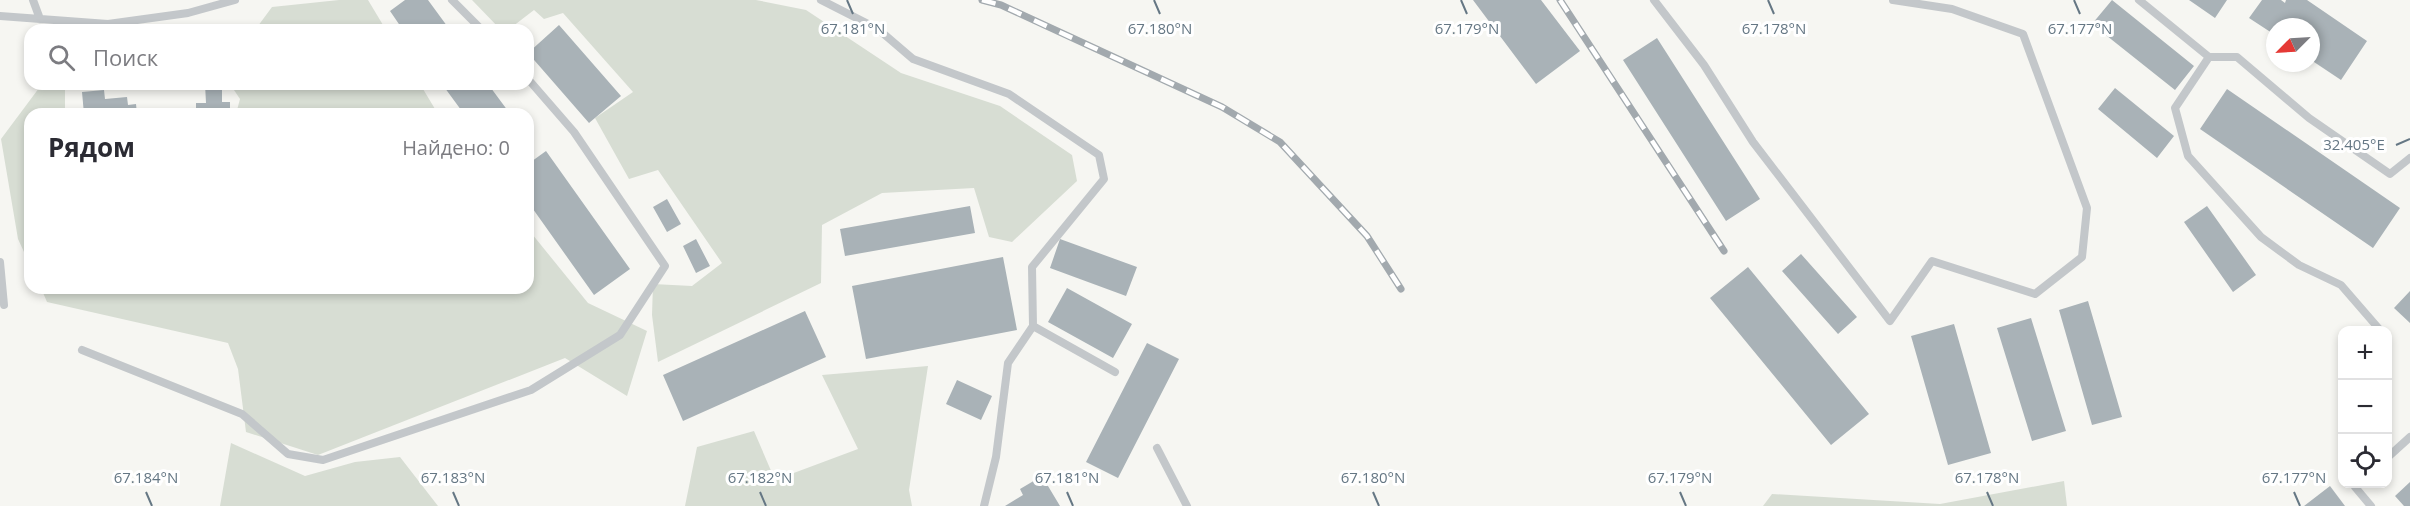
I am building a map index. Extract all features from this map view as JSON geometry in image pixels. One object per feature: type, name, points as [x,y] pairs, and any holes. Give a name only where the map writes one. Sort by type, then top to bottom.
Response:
[{"type":"lane","points":[[33,0],[40,19]]},
{"type":"lane","points":[[0,16],[108,24],[188,13],[235,0]]},
{"type":"lane","points":[[452,0],[476,24]]},
{"type":"lane","points":[[820,0],[878,29],[913,59],[1009,94],[1099,155],[1104,178],[1032,267],[1033,326],[1008,363],[996,457],[984,506]]},
{"type":"lane","points":[[1654,0],[1704,65],[1753,141],[1890,321],[1932,261],[2035,294],[2082,257],[2087,208],[2023,34],[1952,9],[1893,0]]},
{"type":"lane","points":[[2139,0],[2209,57],[2237,57],[2309,118],[2390,174],[2410,158]]},
{"type":"lane","points":[[2209,57],[2175,108],[2188,156],[2261,237],[2300,265],[2341,285],[2377,326]]},
{"type":"lane","points":[[82,350],[242,414],[288,454],[323,460],[531,390],[620,335],[665,266],[574,132],[534,86]]},
{"type":"lane","points":[[0,262],[4,279],[4,305]]},
{"type":"lane","points":[[1033,326],[1115,372]]},
{"type":"lane","points":[[2392,453],[2410,437]]},
{"type":"lane","points":[[1157,448],[1187,506]]},
{"type":"lane","points":[[2357,488],[2371,506]]},
{"type":"shaded area","points":[[339,0],[368,0],[382,24],[259,24],[272,7]]},
{"type":"shaded area","points":[[472,0],[756,0],[806,10],[901,73],[1000,106],[1072,155],[1077,181],[1012,242],[989,237],[974,188],[882,193],[822,225],[821,283],[658,362],[652,315],[653,284],[692,286],[722,263],[658,170],[629,179],[595,118],[633,92],[563,13],[544,19],[534,10],[516,24],[495,24]]},
{"type":"shaded area","points":[[38,90],[65,90],[65,108],[24,108]]},
{"type":"shaded area","points":[[234,90],[424,90],[434,108],[238,108],[240,99]]},
{"type":"shaded area","points":[[24,108],[24,252],[18,239],[1,139]]},
{"type":"shaded area","points":[[534,236],[588,303],[647,331],[627,396],[565,358],[318,455],[246,432],[238,369],[228,343],[47,302],[44,294],[534,294]]},
{"type":"shaded area","points":[[928,366],[909,490],[912,506],[685,506],[697,447],[754,431],[775,480],[858,449],[822,375]]},
{"type":"shaded area","points":[[231,443],[305,476],[355,462],[400,457],[438,506],[220,506]]},
{"type":"shaded area","points":[[2064,481],[2067,506],[1763,506],[1772,494],[1940,504]]},
{"type":"building","points":[[405,0],[428,0],[446,24],[399,24],[390,11]]},
{"type":"building","points":[[1473,0],[1541,0],[1580,51],[1536,84]]},
{"type":"building","points":[[2112,0],[2194,66],[2175,90],[2092,24]]},
{"type":"building","points":[[2189,0],[2227,0],[2215,18]]},
{"type":"building","points":[[2262,0],[2281,0],[2285,3],[2286,0],[2307,0],[2367,41],[2341,80],[2320,66],[2320,18],[2266,18],[2266,29],[2249,18]]},
{"type":"building","points":[[559,25],[621,96],[589,123],[534,60],[534,48]]},
{"type":"building","points":[[1657,38],[1760,199],[1726,221],[1623,60]]},
{"type":"building","points":[[2115,88],[2174,136],[2157,158],[2098,109]]},
{"type":"building","points":[[2227,89],[2400,208],[2373,248],[2200,129]]},
{"type":"building","points":[[104,90],[105,99],[127,97],[128,105],[136,104],[136,108],[83,108],[82,92]]},
{"type":"building","points":[[205,90],[222,90],[222,102],[230,102],[230,108],[196,108],[196,103],[206,103]]},
{"type":"building","points":[[446,90],[492,90],[506,108],[460,108]]},
{"type":"building","points":[[546,151],[630,269],[594,295],[534,210],[534,160]]},
{"type":"building","points":[[667,199],[681,224],[667,232],[653,207]]},
{"type":"building","points":[[970,206],[975,233],[845,256],[840,229]]},
{"type":"building","points":[[2207,206],[2256,275],[2233,292],[2184,222]]},
{"type":"building","points":[[696,239],[710,266],[696,273],[683,246]]},
{"type":"building","points":[[1060,239],[1137,267],[1126,296],[1050,268]]},
{"type":"building","points":[[1801,254],[1857,317],[1838,334],[1782,271]]},
{"type":"building","points":[[1003,257],[1017,330],[866,359],[852,286]]},
{"type":"building","points":[[1748,267],[1869,414],[1831,445],[1710,298]]},
{"type":"building","points":[[1067,288],[1132,324],[1113,358],[1048,322]]},
{"type":"building","points":[[2410,291],[2410,323],[2394,308]]},
{"type":"building","points":[[2088,301],[2122,417],[2092,425],[2059,310]]},
{"type":"building","points":[[805,311],[826,357],[683,421],[663,375]]},
{"type":"building","points":[[2031,318],[2066,431],[2032,441],[1997,328]]},
{"type":"building","points":[[1954,324],[1991,453],[1948,465],[1911,336]]},
{"type":"building","points":[[1147,343],[1179,359],[1118,478],[1086,462]]},
{"type":"building","points":[[957,380],[992,396],[981,420],[946,404]]},
{"type":"building","points":[[1042,476],[1060,506],[1005,506],[1023,495],[1020,489]]},
{"type":"building","points":[[2410,482],[2410,506],[2404,506],[2395,496]]},
{"type":"building","points":[[2330,486],[2345,506],[2304,506]]},
{"type":"railway","points":[[982,0],[1001,5],[1222,107],[1280,142],[1367,236],[1401,289]]},
{"type":"railway","points":[[1560,0],[1724,251]]}]
